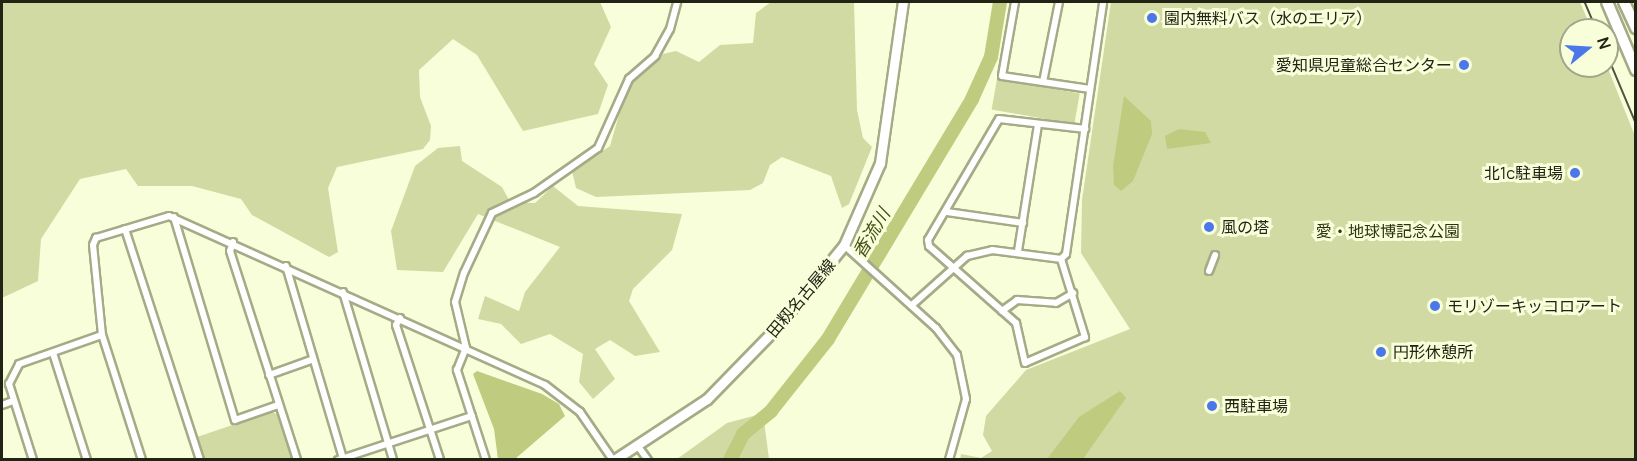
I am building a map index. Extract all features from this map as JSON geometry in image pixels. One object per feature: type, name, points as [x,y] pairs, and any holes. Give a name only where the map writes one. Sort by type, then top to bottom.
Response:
[{"type":"main road","name":"田籾名古屋線","points":[[613,459],[682,420],[738,370],[844,245],[880,163],[903,2]]},
{"type":"main road","points":[[1606,2],[1635,70]]},
{"type":"main road","points":[[1624,2],[1635,28]]},
{"type":"street","points":[[486,459],[457,369],[466,348],[455,302],[490,217],[598,148],[629,80],[655,56],[670,29],[677,2]]},
{"type":"street","points":[[1015,2],[1002,76],[1090,89]]},
{"type":"street","points":[[1042,82],[1059,2]]},
{"type":"street","points":[[1085,129],[999,119],[947,212],[928,240],[950,266],[1002,311],[1019,330],[1025,363],[1085,337],[1061,259],[1085,129],[1103,2]]},
{"type":"street","points":[[1018,251],[1038,125]]},
{"type":"street","points":[[947,212],[1023,223]]},
{"type":"street","points":[[142,459],[102,335],[93,245],[96,238],[174,217],[466,348],[553,390],[580,412],[613,459]]},
{"type":"street","points":[[174,217],[235,420],[279,405]]},
{"type":"street","points":[[126,229],[200,459]]},
{"type":"street","points":[[233,242],[230,251],[297,459]]},
{"type":"street","points":[[844,245],[912,305],[948,342],[967,384],[949,459]]},
{"type":"street","points":[[912,305],[950,266],[992,250],[1018,251],[1061,259]]},
{"type":"street","points":[[1209,271],[1215,255]]},
{"type":"street","points":[[286,266],[341,459],[472,416]]},
{"type":"street","points":[[343,292],[393,459]]},
{"type":"street","points":[[1002,311],[1017,300],[1056,303],[1073,293]]},
{"type":"street","points":[[400,318],[396,325],[440,459]]},
{"type":"street","points":[[33,459],[9,384],[19,364],[102,335]]},
{"type":"street","points":[[53,353],[87,459]]},
{"type":"street","points":[[269,375],[311,360]]},
{"type":"street","points":[[2,405],[13,401]]},
{"type":"street","points":[[638,446],[648,459]]},
{"type":"green space","points":[[2,2],[600,2],[611,27],[594,64],[608,85],[598,114],[523,131],[477,55],[453,39],[419,70],[420,97],[431,126],[430,140],[423,149],[337,167],[328,188],[338,252],[329,257],[252,215],[241,199],[192,186],[138,186],[126,169],[80,179],[41,239],[38,281],[2,298]]},
{"type":"green space","points":[[771,2],[854,2],[857,110],[863,138],[872,147],[849,204],[842,208],[831,176],[782,157],[770,165],[763,183],[750,190],[596,197],[576,188],[572,171],[610,146],[627,87],[663,54],[676,51],[699,62],[720,45],[753,43],[756,13]]},
{"type":"green space","name":"愛・地球博記念公園","points":[[1111,2],[1580,2],[1587,18],[1559,18],[1559,78],[1612,78],[1635,136],[1635,459],[960,460],[961,454],[981,458],[992,451],[983,435],[986,416],[1026,370],[1130,329],[1081,253],[1082,200]]},
{"type":"green space","points":[[997,79],[1080,94],[1074,124],[992,110]]},
{"type":"green space","points":[[460,146],[462,161],[502,187],[510,202],[535,203],[553,186],[578,206],[682,214],[672,250],[633,289],[629,301],[660,352],[635,356],[610,340],[595,349],[615,379],[593,399],[579,382],[583,354],[550,334],[521,344],[501,324],[478,319],[485,296],[519,311],[525,292],[560,247],[478,214],[443,272],[397,270],[391,231],[415,166],[438,148]]},
{"type":"green space","points":[[271,412],[277,414],[292,459],[204,459],[197,437]]},
{"type":"green space","points":[[757,415],[764,421],[769,459],[677,459],[727,423]]},
{"type":"shaded area","points":[[1124,96],[1151,121],[1152,134],[1133,181],[1121,191],[1114,185],[1113,166]]},
{"type":"shaded area","points":[[1179,129],[1205,132],[1211,143],[1167,149],[1165,136]]},
{"type":"shaded area","points":[[477,371],[542,394],[559,404],[565,416],[515,459],[498,459],[494,429],[473,374]]},
{"type":"shaded area","points":[[1120,391],[1126,398],[1083,459],[1047,459],[1079,417]]},
{"type":"waterway","name":"香流川","points":[[730,460],[743,434],[771,411],[828,339],[972,99],[991,57],[1000,2]]},
{"type":"tram line","points":[[1585,2],[1592,18]]},
{"type":"tram line","points":[[1617,78],[1636,123]]},
{"type":"place","name":"園内無料バス（水のエリア）","points":[[1152,18]]},
{"type":"place","name":"愛知県児童総合センター","points":[[1464,65]]},
{"type":"place","name":"北1c駐車場","points":[[1575,173]]},
{"type":"place","name":"風の塔","points":[[1209,227]]},
{"type":"place","name":"モリゾーキッコロアート","points":[[1435,306]]},
{"type":"place","name":"円形休憩所","points":[[1381,352]]},
{"type":"place","name":"西駐車場","points":[[1212,406]]}]
